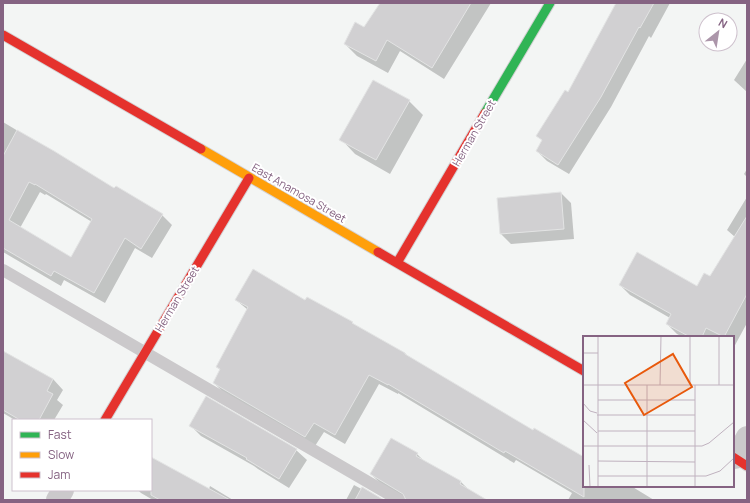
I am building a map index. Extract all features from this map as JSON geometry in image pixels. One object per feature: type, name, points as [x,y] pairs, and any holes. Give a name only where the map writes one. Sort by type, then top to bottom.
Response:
[{"type":"main road","name":"Herman Street","points":[[397,263],[550,3]]},
{"type":"main road","name":"East Anamosa Street","points":[[3,35],[583,370]]},
{"type":"main road","name":"Herman Street","points":[[106,419],[249,178]]},
{"type":"street","points":[[738,460],[747,437]]},
{"type":"street","points":[[58,500],[63,491]]},
{"type":"lane","points":[[3,270],[399,500]]},
{"type":"building","points":[[380,3],[471,3],[432,68],[387,40],[376,61],[344,44],[355,22],[364,27]]},
{"type":"building","points":[[616,3],[654,3],[640,28],[639,27],[601,97],[558,165],[536,151],[542,140],[536,136],[565,90],[568,92]]},
{"type":"building","points":[[373,80],[410,100],[376,160],[339,140]]},
{"type":"building","points":[[17,130],[114,188],[116,186],[163,214],[141,249],[125,238],[94,293],[54,271],[51,276],[3,248],[3,156]],"holes":[[[29,182],[92,219],[71,257],[9,220]]]},
{"type":"building","points":[[561,192],[564,229],[500,234],[497,198]]},
{"type":"building","points":[[747,216],[747,294],[725,336],[706,328],[702,336],[688,336],[666,324],[671,314],[619,285],[637,252],[697,286],[704,273],[710,276]]},
{"type":"building","points":[[253,269],[305,300],[307,297],[353,322],[352,323],[533,430],[534,428],[583,456],[584,497],[505,451],[504,453],[388,384],[369,375],[335,435],[314,423],[305,437],[213,383],[220,369],[216,367],[248,307],[235,300]]},
{"type":"building","points":[[3,351],[53,379],[47,391],[53,394],[40,419],[18,419],[3,410]]},
{"type":"building","points":[[206,396],[297,449],[279,479],[246,459],[247,458],[189,426]]},
{"type":"building","points":[[391,438],[418,453],[416,456],[461,481],[460,484],[487,500],[406,500],[403,494],[370,474]]},
{"type":"building","points":[[152,458],[230,500],[160,500],[151,495]]},
{"type":"building","points":[[362,487],[384,500],[355,500]]},
{"type":"traffic: fast","points":[[485,113],[550,3]]},
{"type":"traffic: slow","points":[[201,149],[378,252]]},
{"type":"traffic: jam","points":[[3,35],[201,149]]},
{"type":"traffic: jam","points":[[397,263],[485,113]]},
{"type":"traffic: jam","points":[[106,419],[249,178]]},
{"type":"traffic: jam","points":[[378,252],[583,370]]},
{"type":"traffic: jam","points":[[734,458],[747,466]]}]
